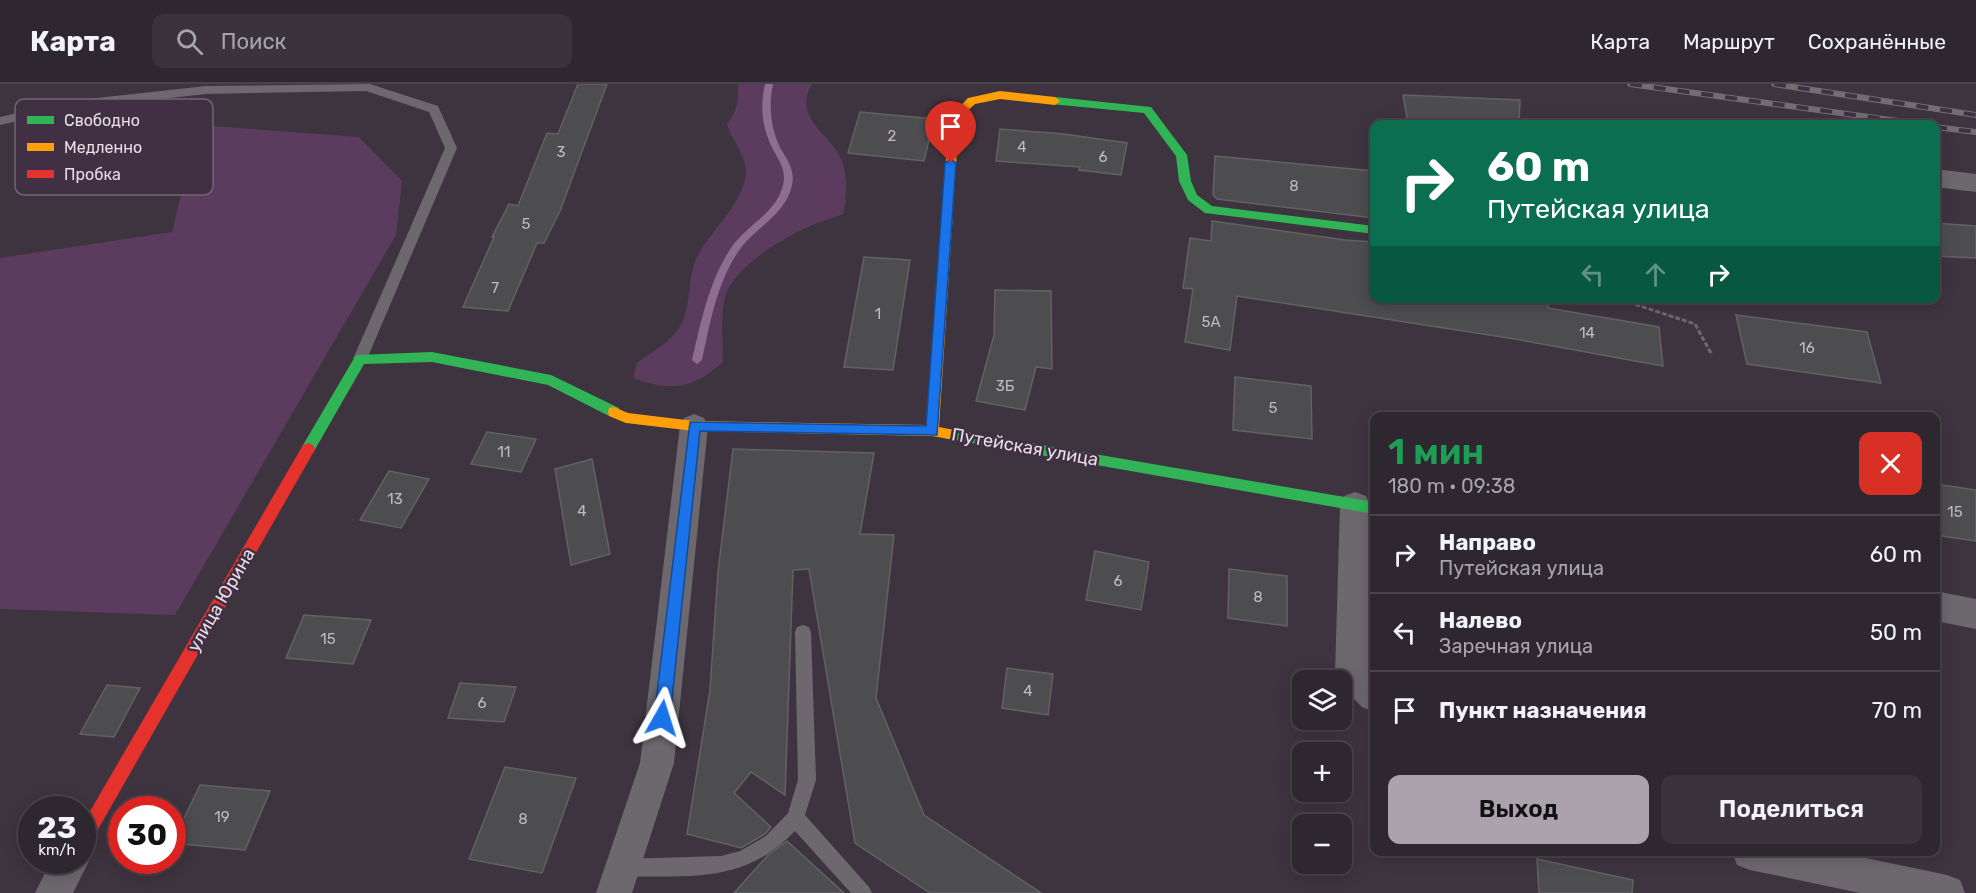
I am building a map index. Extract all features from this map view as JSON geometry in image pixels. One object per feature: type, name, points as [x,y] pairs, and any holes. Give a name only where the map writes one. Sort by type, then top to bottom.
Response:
[{"type":"street","points":[[932,431],[954,118],[972,101],[1000,95],[1148,110],[1181,155],[1185,181],[1192,197],[1209,210],[1370,230]]},
{"type":"street","points":[[1940,179],[1976,183]]},
{"type":"street","name":"Путейская улица","points":[[360,359],[432,357],[551,380],[626,418],[694,426],[932,431],[1365,507]]},
{"type":"street","name":"улица Юрина","points":[[96,817],[360,359]]},
{"type":"street","points":[[618,880],[657,763],[694,426]]},
{"type":"street","points":[[1365,507],[1352,674],[1370,692]]},
{"type":"street","points":[[1940,607],[1976,614]]},
{"type":"street","points":[[1769,856],[1947,893]]},
{"type":"street","points":[[53,893],[64,874]]},
{"type":"lane","points":[[124,99],[206,90],[367,87],[434,109],[451,148],[360,359]]},
{"type":"lane","points":[[0,121],[15,118]]},
{"type":"lane","points":[[618,880],[722,865],[743,859],[772,842],[795,818],[807,780],[803,632]]},
{"type":"lane","points":[[795,818],[862,893]]},
{"type":"path","points":[[1635,303],[1695,324],[1712,355]]},
{"type":"shaded area","points":[[738,84],[812,84],[807,97],[810,117],[831,143],[843,164],[846,189],[843,214],[812,225],[785,239],[747,265],[737,276],[730,286],[723,305],[723,362],[712,371],[691,383],[670,386],[633,378],[637,363],[668,340],[682,323],[691,275],[697,257],[733,207],[744,185],[746,167],[727,124],[737,105]]},
{"type":"shaded area","points":[[213,126],[359,137],[402,181],[396,235],[175,615],[0,609],[0,258],[172,232],[181,195],[213,195]]},
{"type":"building","points":[[578,84],[607,84],[560,211],[544,243],[537,243],[508,311],[463,307],[494,237],[492,237],[509,204],[518,206],[547,133],[558,134]]},
{"type":"building","points":[[1403,95],[1520,100],[1519,120],[1407,120]]},
{"type":"building","points":[[860,112],[934,119],[924,161],[848,153]]},
{"type":"building","points":[[1000,129],[1064,134],[1127,143],[1121,175],[1079,170],[1080,167],[996,161]]},
{"type":"building","points":[[1215,156],[1370,171],[1370,218],[1217,199],[1213,195]]},
{"type":"building","points":[[1212,221],[1370,242],[1370,303],[1548,303],[1548,308],[1659,327],[1663,366],[1515,339],[1237,296],[1230,350],[1185,342],[1193,289],[1183,288],[1190,238],[1211,241]]},
{"type":"building","points":[[1940,223],[1976,226],[1976,258],[1940,256]]},
{"type":"building","points":[[864,257],[910,260],[893,370],[844,367]]},
{"type":"building","points":[[995,290],[1051,291],[1052,369],[1036,367],[1025,410],[976,401],[994,335]]},
{"type":"building","points":[[1736,315],[1867,332],[1881,383],[1747,364]]},
{"type":"building","points":[[1235,377],[1311,386],[1312,439],[1233,430]]},
{"type":"building","points":[[487,432],[536,439],[521,472],[471,464]]},
{"type":"building","points":[[733,449],[874,453],[860,534],[894,535],[876,698],[924,815],[1041,893],[930,893],[855,843],[809,569],[793,570],[785,795],[751,772],[734,793],[771,827],[765,834],[741,848],[687,834],[710,690],[718,572]]},
{"type":"building","points":[[592,459],[610,554],[571,565],[555,469]]},
{"type":"building","points":[[389,471],[429,479],[401,528],[360,520]]},
{"type":"building","points":[[1940,485],[1976,490],[1976,541],[1940,536]]},
{"type":"building","points":[[1095,551],[1149,562],[1141,610],[1086,600]]},
{"type":"building","points":[[1229,569],[1287,576],[1287,626],[1228,618]]},
{"type":"building","points":[[304,615],[371,620],[353,664],[286,658]]},
{"type":"building","points":[[1007,668],[1053,674],[1048,715],[1002,708]]},
{"type":"building","points":[[460,683],[516,687],[504,722],[448,718]]},
{"type":"building","points":[[107,685],[140,688],[114,737],[80,734]]},
{"type":"building","points":[[505,767],[576,778],[542,873],[469,859]]},
{"type":"building","points":[[200,785],[270,791],[245,850],[186,844],[186,814]]},
{"type":"building","points":[[787,841],[844,893],[734,893],[768,855]]},
{"type":"building","points":[[1537,859],[1633,880],[1632,893],[1539,893]]},
{"type":"waterway","points":[[697,360],[711,304],[727,264],[740,243],[779,204],[788,184],[786,164],[775,145],[768,126],[769,84]]},
{"type":"railway","points":[[1630,84],[1891,120]]},
{"type":"railway","points":[[1774,84],[1976,115]]},
{"type":"railway","points":[[1940,128],[1976,132]]},
{"type":"traffic: fast","points":[[1055,101],[1147,110],[1181,155],[1185,181],[1192,197],[1209,210],[1370,230]]},
{"type":"traffic: fast","points":[[308,449],[360,359],[432,357],[551,380],[614,412]]},
{"type":"traffic: fast","points":[[949,434],[1370,507]]},
{"type":"traffic: slow","points":[[932,431],[954,118],[972,101],[1000,95],[1055,101]]},
{"type":"traffic: slow","points":[[614,412],[626,418],[694,426],[932,431],[949,434]]},
{"type":"traffic: jam","points":[[96,817],[308,449]]},
{"type":"route","points":[[662,718],[694,426],[932,431],[951,163]]}]
